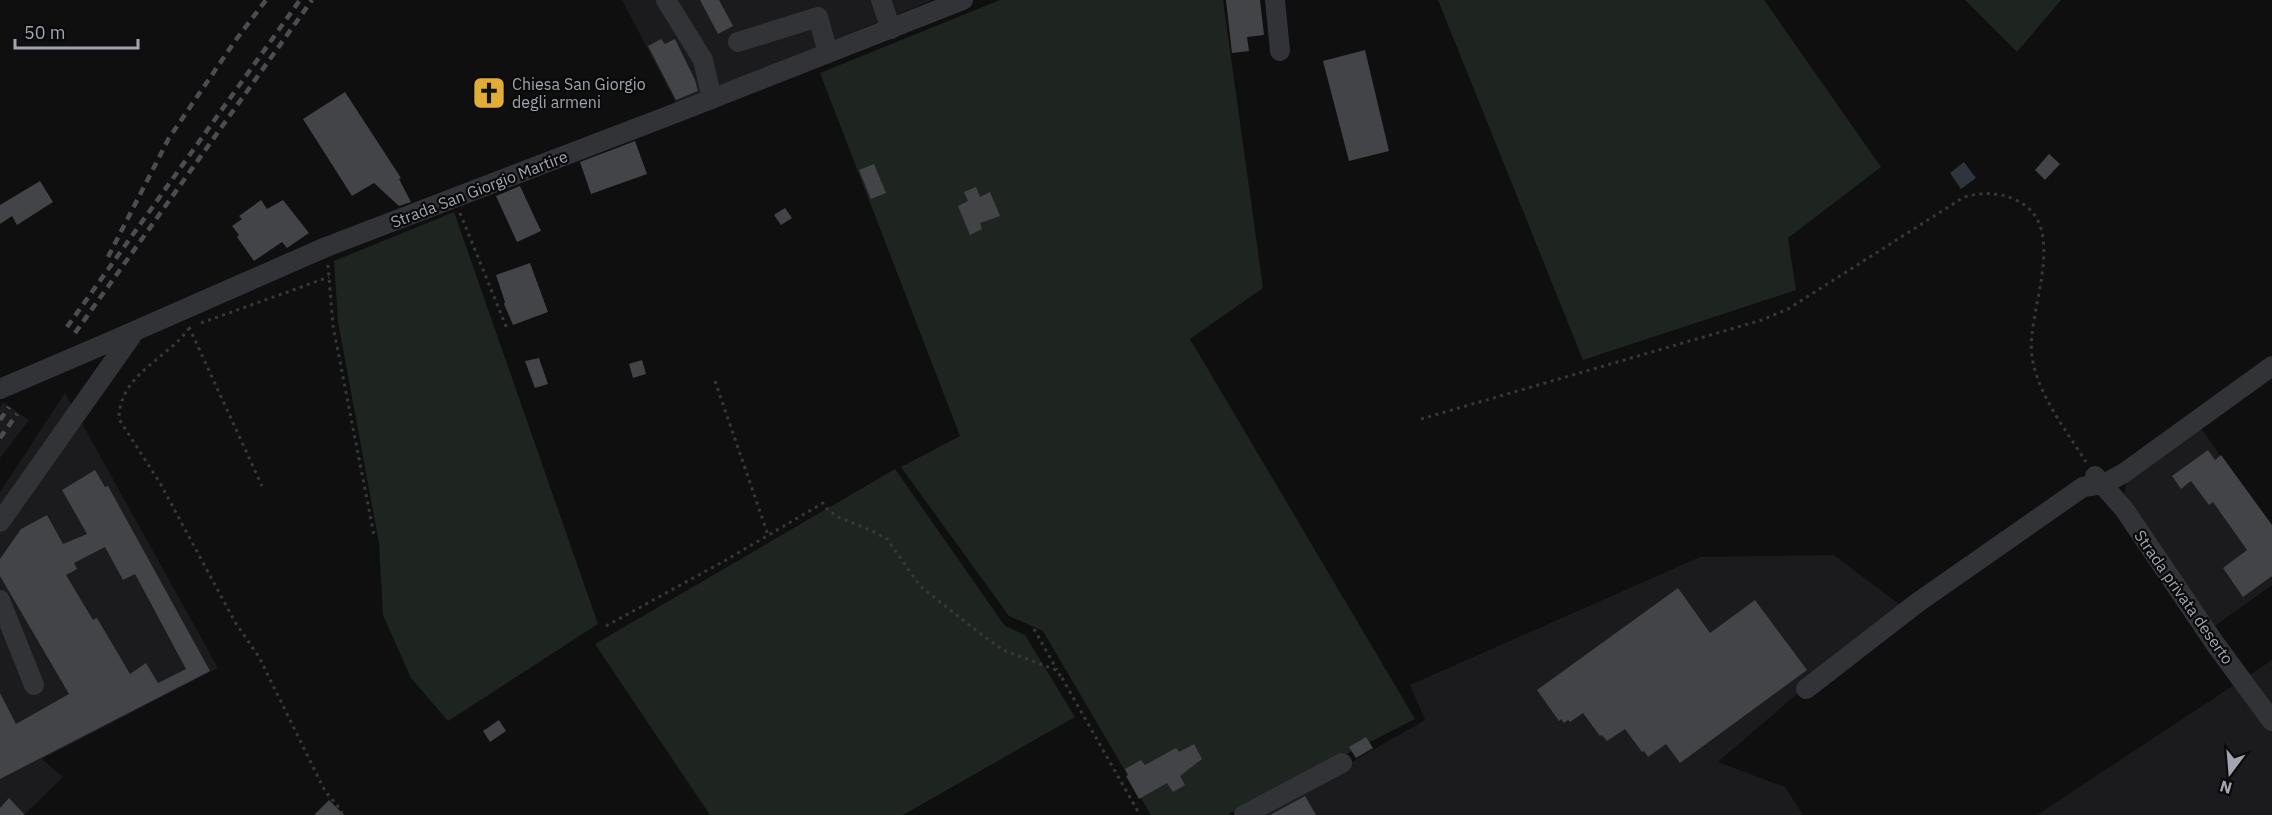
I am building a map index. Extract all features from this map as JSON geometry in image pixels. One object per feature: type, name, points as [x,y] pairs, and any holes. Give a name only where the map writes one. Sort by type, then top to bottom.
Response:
[{"type":"street","points":[[666,0],[703,60],[712,99]]},
{"type":"street","points":[[881,0],[891,29]]},
{"type":"street","name":"Strada San Giorgio Martire","points":[[0,389],[327,247],[963,0]]},
{"type":"street","points":[[1275,0],[1280,51]]},
{"type":"street","points":[[738,42],[818,17],[828,53]]},
{"type":"street","points":[[0,522],[135,331]]},
{"type":"street","points":[[1806,688],[1917,603],[2084,487],[2098,479],[2124,473],[2272,366]]},
{"type":"street","name":"Strada privata deserto","points":[[2098,479],[2124,509],[2216,645],[2272,721]]},
{"type":"street","points":[[0,600],[34,685]]},
{"type":"street","points":[[1244,815],[1342,763]]},
{"type":"path","points":[[1421,419],[1762,320],[1788,309],[1964,197],[1983,192],[2005,195],[2023,204],[2037,218],[2043,235],[2043,261],[2034,323],[2032,358],[2052,407],[2098,479]]},
{"type":"path","points":[[454,199],[508,331]]},
{"type":"path","points":[[327,247],[333,326],[374,535]]},
{"type":"path","points":[[329,277],[189,328],[179,342],[166,349],[139,374],[121,400],[118,418],[160,483],[235,622],[259,657],[325,791],[341,810],[342,815]]},
{"type":"path","points":[[189,328],[262,486]]},
{"type":"path","points":[[715,381],[768,535]]},
{"type":"path","points":[[606,626],[823,503],[838,517],[887,539],[920,586],[982,635],[1004,650],[1056,670],[1062,678]]},
{"type":"path","points":[[1034,629],[1140,815]]},
{"type":"shaded area","points":[[622,0],[933,0],[676,103]]},
{"type":"shaded area","points":[[1000,0],[1223,0],[1263,288],[1190,339],[1415,719],[1227,815],[1151,815],[1043,631],[1009,616],[901,467],[960,436],[820,73]]},
{"type":"shaded area","points":[[1438,0],[1764,0],[1881,167],[1788,238],[1796,290],[1583,360]]},
{"type":"shaded area","points":[[1965,0],[2061,0],[2017,52]]},
{"type":"shaded area","points":[[1964,162],[1976,178],[1961,189],[1950,173]]},
{"type":"shaded area","points":[[454,212],[598,624],[448,721],[411,678],[383,615],[379,543],[338,322],[334,261]]},
{"type":"shaded area","points":[[65,393],[218,668],[42,759],[63,777],[24,815],[0,815],[0,492]]},
{"type":"shaded area","points":[[3,402],[29,420],[0,458],[0,407]]},
{"type":"shaded area","points":[[2201,428],[2272,530],[2272,585],[2212,628],[2124,499],[2126,482]]},
{"type":"shaded area","points":[[895,469],[1005,626],[1025,635],[1075,717],[903,815],[710,815],[595,644]]},
{"type":"shaded area","points":[[1834,555],[1900,605],[1718,762],[1785,787],[1803,815],[1259,815],[1425,720],[1410,685],[1700,557]]},
{"type":"shaded area","points":[[2272,660],[2272,815],[2037,815]]},
{"type":"building","points":[[700,0],[719,0],[733,26],[718,34]]},
{"type":"building","points":[[1226,0],[1260,0],[1264,35],[1247,37],[1249,51],[1232,53]]},
{"type":"building","points":[[661,39],[665,44],[675,39],[698,91],[676,100],[648,46]]},
{"type":"building","points":[[1365,50],[1389,151],[1349,161],[1323,61]]},
{"type":"building","name":"Chiesa San Giorgio degli armeni","points":[[488,81],[500,97],[490,104],[478,89]]},
{"type":"building","points":[[345,92],[401,178],[399,179],[411,202],[399,206],[374,183],[352,196],[303,119]]},
{"type":"building","points":[[635,141],[647,174],[591,194],[580,162]]},
{"type":"building","points":[[2049,154],[2060,164],[2045,180],[2035,170]]},
{"type":"building","points":[[874,164],[886,193],[871,199],[859,170]]},
{"type":"building","points":[[40,181],[53,202],[17,225],[12,216],[0,224],[0,205]]},
{"type":"building","points":[[520,186],[541,231],[517,242],[496,196]]},
{"type":"building","points":[[976,187],[980,197],[990,192],[1000,216],[980,223],[982,229],[970,235],[958,206],[968,201],[964,192]]},
{"type":"building","points":[[261,200],[267,209],[283,200],[309,233],[287,248],[282,242],[254,261],[232,226],[242,219],[239,216]]},
{"type":"building","points":[[785,208],[792,218],[781,225],[774,215]]},
{"type":"building","points":[[530,263],[548,312],[513,325],[496,275]]},
{"type":"building","points":[[539,358],[548,384],[535,388],[525,361]]},
{"type":"building","points":[[642,360],[646,374],[633,378],[629,364]]},
{"type":"building","points":[[2208,450],[2215,460],[2221,455],[2272,525],[2272,576],[2243,597],[2223,568],[2247,550],[2213,502],[2209,505],[2191,481],[2181,489],[2172,476]]},
{"type":"building","points":[[95,470],[105,487],[108,486],[210,671],[0,779],[0,693],[16,724],[69,694],[0,576],[0,559],[21,529],[47,515],[63,544],[87,534],[62,490]],"holes":[[[105,547],[123,580],[135,574],[186,669],[158,683],[146,663],[130,674],[97,618],[93,620],[66,575],[77,569],[74,563]]]},
{"type":"building","points":[[1678,588],[1710,633],[1755,600],[1807,670],[1680,763],[1666,744],[1648,757],[1625,729],[1607,741],[1602,735],[1600,736],[1583,713],[1570,722],[1568,720],[1564,723],[1561,719],[1559,721],[1537,690]]},
{"type":"building","points":[[499,720],[506,731],[490,742],[483,731]]},
{"type":"building","points":[[1366,737],[1373,748],[1356,758],[1349,747]]},
{"type":"building","points":[[1194,744],[1202,759],[1180,776],[1185,785],[1173,792],[1167,783],[1139,799],[1126,776],[1128,775],[1125,769],[1141,760],[1145,765],[1176,748],[1179,752]]},
{"type":"building","points":[[1305,796],[1316,815],[1270,815]]},
{"type":"building","points":[[9,798],[25,815],[0,815],[0,808]]},
{"type":"building","points":[[329,800],[344,815],[314,815]]},
{"type":"railway","points":[[108,257],[169,138],[266,0]]},
{"type":"railway","points":[[67,327],[300,0]]},
{"type":"railway","points":[[75,333],[312,0]]},
{"type":"railway","points":[[0,420],[9,407]]},
{"type":"railway","points":[[0,438],[17,414]]},
{"type":"place","name":"Chiesa San Giorgio degli armeni","points":[[489,93]]}]
